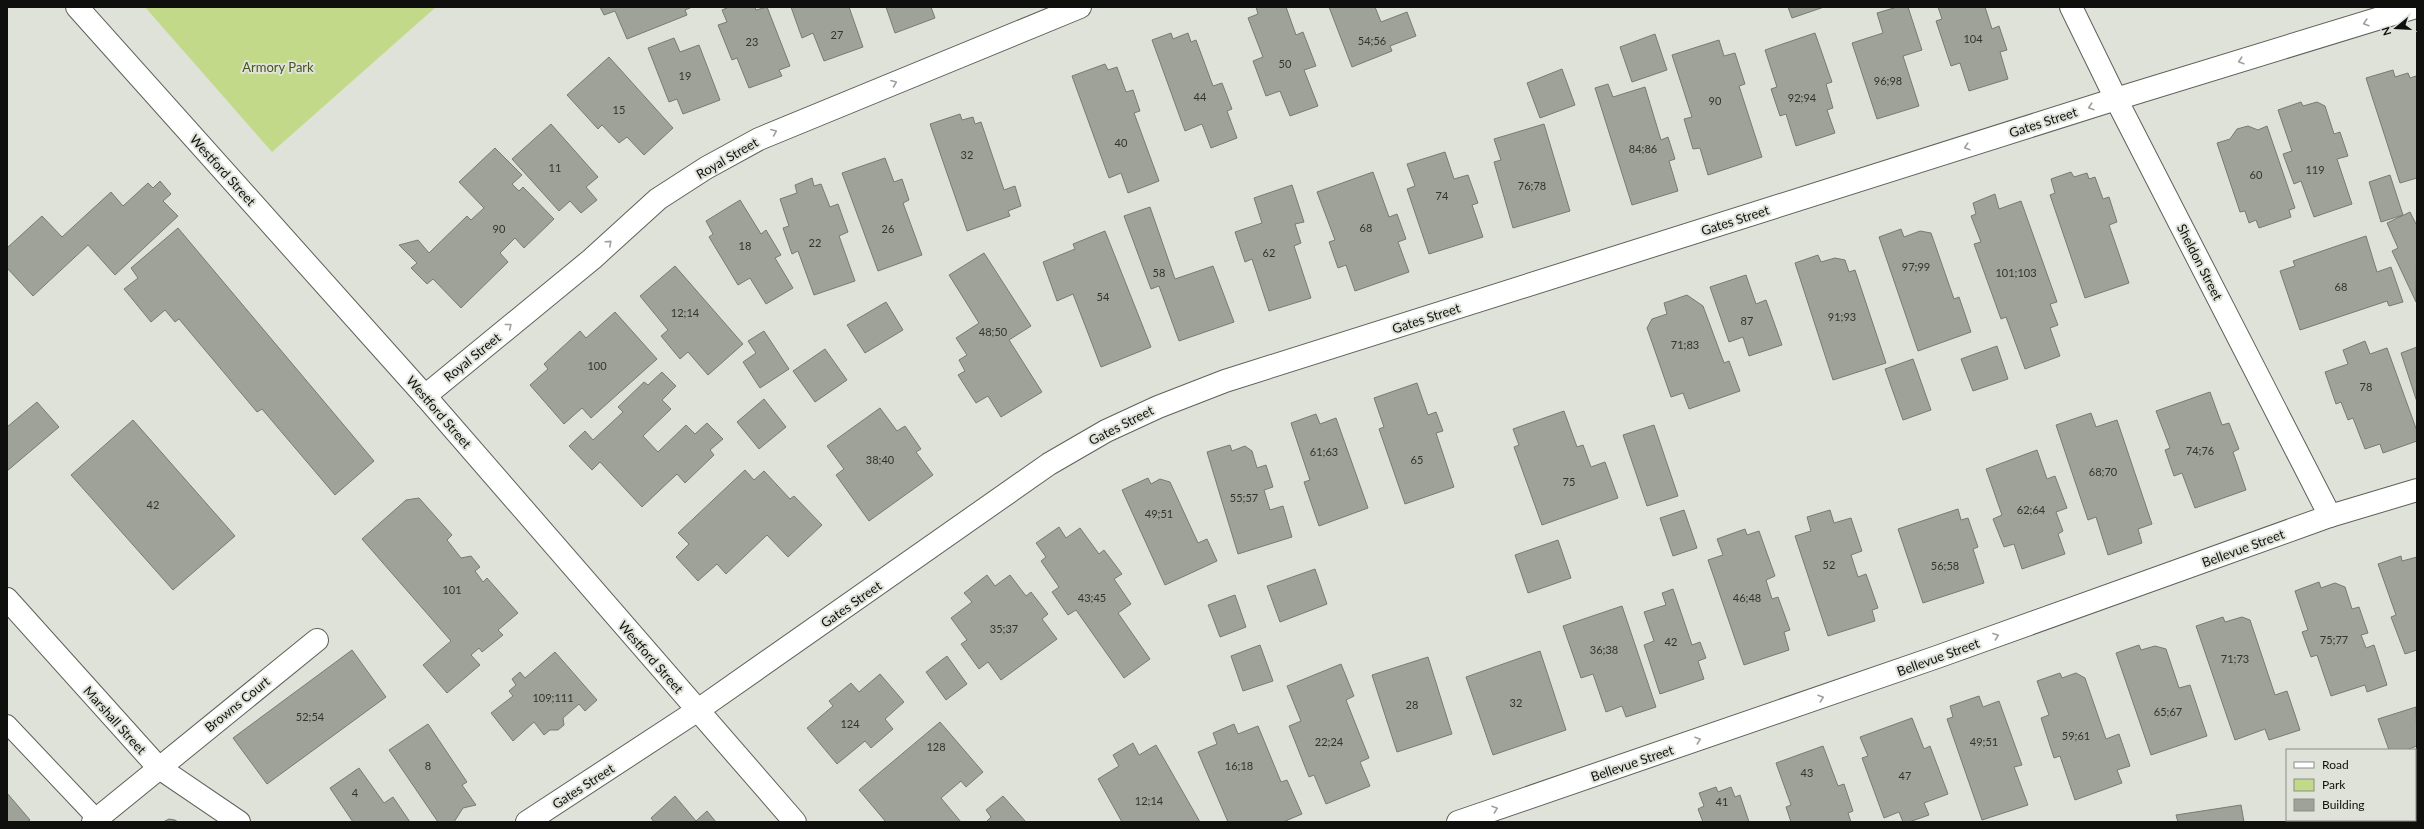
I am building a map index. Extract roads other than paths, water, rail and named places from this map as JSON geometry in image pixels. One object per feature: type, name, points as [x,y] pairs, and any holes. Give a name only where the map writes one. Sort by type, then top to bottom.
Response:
[{"type":"street","name":"Westford Street","points":[[77,7],[425,396],[795,822]]},
{"type":"street","name":"Royal Street","points":[[425,396],[592,259],[658,199],[706,168],[758,139],[1080,7]]},
{"type":"street","name":"Sheldon Street","points":[[2071,7],[2116,99],[2330,516]]},
{"type":"street","name":"Gates Street","points":[[527,822],[698,710],[1049,464],[1106,431],[1158,407],[1226,381],[2116,99],[2416,7]]},
{"type":"street","name":"Bellevue Street","points":[[1458,822],[1900,670],[2330,516],[2417,490]]},
{"type":"street","name":"Marshall Street","points":[[7,599],[158,767],[239,822]]},
{"type":"street","name":"Browns Court","points":[[95,820],[158,767],[317,640]]},
{"type":"lane","points":[[7,724],[95,820]]},
{"type":"park label","name":"Armory Park","points":[[278,67]]}]
